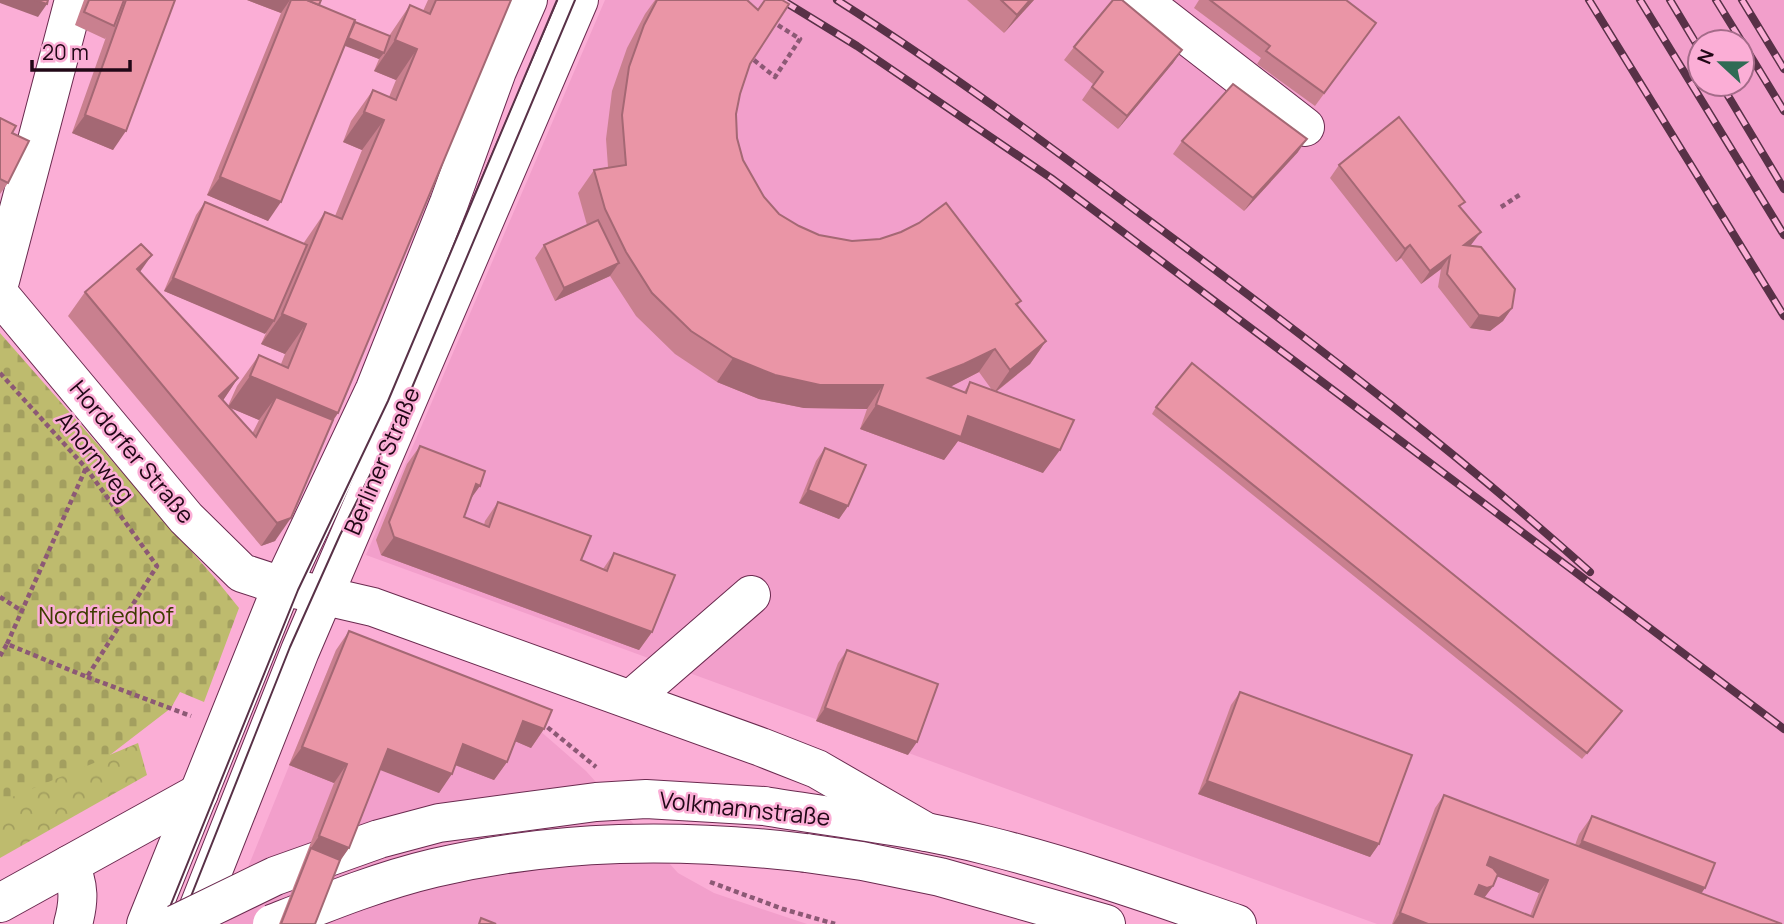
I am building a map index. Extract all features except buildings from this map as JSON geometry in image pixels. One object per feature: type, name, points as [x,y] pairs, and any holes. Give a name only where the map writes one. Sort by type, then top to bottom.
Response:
[{"type":"main road","points":[[0,281],[74,0]]},
{"type":"main road","name":"Berliner Straße","points":[[146,924],[282,586],[375,389],[449,203],[497,71],[528,0]]},
{"type":"main road","points":[[449,203],[506,117],[557,0]]},
{"type":"main road","name":"Berliner Straße","points":[[192,924],[324,595],[579,0]]},
{"type":"main road","points":[[1141,0],[1305,127]]},
{"type":"main road","name":"Hordorfer Straße","points":[[0,295],[186,518],[242,573],[282,586],[373,607],[817,769],[926,832]]},
{"type":"main road","points":[[631,699],[751,595]]},
{"type":"main road","points":[[0,904],[199,793]]},
{"type":"main road","name":"Volkmannstraße","points":[[176,924],[275,876],[379,839],[439,823],[596,802],[646,799],[764,806],[926,832],[989,846],[1096,876],[1237,924]]},
{"type":"main road","name":"Volkmannstraße","points":[[272,924],[360,891],[432,869],[537,849],[606,843],[735,844],[862,861],[940,877],[1106,924]]},
{"type":"main road","points":[[69,864],[74,873],[79,897],[73,924]]},
{"type":"path","points":[[754,60],[775,78],[800,39],[768,18]]},
{"type":"path","points":[[1501,207],[1521,194]]},
{"type":"path","name":"Ahornweg","points":[[0,373],[86,468],[157,566],[87,677]]},
{"type":"path","points":[[0,656],[86,468]]},
{"type":"path","points":[[0,597],[22,611]]},
{"type":"path","points":[[7,644],[191,716]]},
{"type":"path","points":[[533,717],[547,726]]},
{"type":"shaded area","points":[[605,0],[1784,0],[1784,924],[1377,924],[366,555]]},
{"type":"shaded area","points":[[336,650],[539,730],[586,771],[678,873],[714,893],[807,924],[225,924]]},
{"type":"green space","name":"Nordfriedhof","points":[[0,333],[239,608],[204,702],[180,692],[171,708],[106,758],[0,802]]},
{"type":"green space","points":[[138,743],[147,775],[0,858],[0,801]]},
{"type":"tram line","points":[[163,924],[298,590],[388,401],[557,0]]},
{"type":"tram line","points":[[180,924],[290,647],[340,535],[403,409],[575,0]]},
{"type":"railway","points":[[782,0],[857,46],[1051,178],[1784,729]]},
{"type":"railway","points":[[837,0],[1011,119],[1287,324],[1441,445],[1590,572]]},
{"type":"railway","points":[[1589,0],[1784,316]]},
{"type":"railway","points":[[1640,0],[1784,235]]},
{"type":"railway","points":[[1670,0],[1687,28]]},
{"type":"railway","points":[[1716,0],[1733,28]]},
{"type":"railway","points":[[1742,0],[1784,69]]},
{"type":"railway","points":[[1756,65],[1784,111]]},
{"type":"railway","points":[[1729,98],[1784,189]]}]
